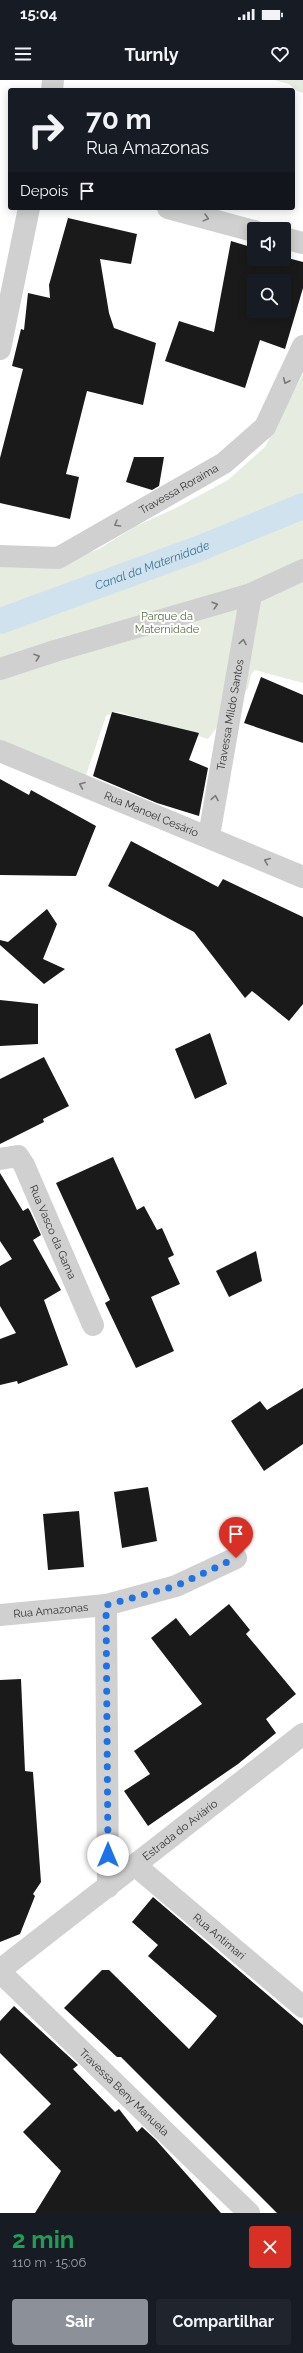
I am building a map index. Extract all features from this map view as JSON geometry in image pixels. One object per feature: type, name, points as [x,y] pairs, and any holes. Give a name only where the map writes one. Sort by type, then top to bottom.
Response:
[{"type":"street","points":[[0,349],[29,210]]},
{"type":"street","points":[[175,210],[247,229]]},
{"type":"street","points":[[291,240],[303,243]]},
{"type":"street","name":"Travessa Roraima","points":[[0,556],[58,558],[224,463],[265,427],[303,346]]},
{"type":"street","points":[[0,669],[54,651],[251,594],[303,570]]},
{"type":"street","name":"Travessa Mildo Santos","points":[[209,836],[251,594]]},
{"type":"street","name":"Rua Manoel Cesário","points":[[0,751],[209,836],[303,877]]},
{"type":"street","name":"Rua Vasco da Gama","points":[[0,1159],[18,1156],[31,1178],[93,1325]]},
{"type":"street","name":"Rua Amazonas","points":[[0,1615],[106,1605],[176,1586],[236,1558]]},
{"type":"street","points":[[106,1605],[108,1887]]},
{"type":"street","name":"Estrada do Aviário","points":[[0,1971],[303,1734]]},
{"type":"street","name":"Rua Antimari","points":[[136,1866],[303,2007]]},
{"type":"street","name":"Travessa Beny Manuela","points":[[0,1971],[248,2213]]},
{"type":"green space","points":[[274,80],[303,80],[303,93],[297,91],[289,84]]},
{"type":"green space","name":"Parque da Maternidade","points":[[303,374],[303,683],[255,670],[251,674],[248,688],[208,739],[119,712],[112,712],[106,716],[85,778],[0,743],[0,564],[57,564],[99,549],[136,526],[176,508],[228,480],[265,447]]},
{"type":"building","points":[[68,218],[137,234],[131,264],[100,259],[109,313],[114,328],[156,343],[143,405],[87,391],[66,474],[79,477],[70,519],[0,503],[0,458],[23,369],[12,366],[21,329],[24,330],[28,293],[50,298],[49,285]]},
{"type":"building","points":[[231,241],[247,246],[247,266],[291,266],[291,259],[303,262],[303,288],[285,349],[260,340],[245,388],[165,361],[179,321],[214,332]]},
{"type":"building","points":[[134,457],[164,457],[159,486],[152,490],[126,482]]},
{"type":"building","points":[[261,677],[303,695],[303,743],[244,723]]},
{"type":"building","points":[[112,712],[199,733],[189,760],[208,768],[199,816],[157,803],[93,776]]},
{"type":"building","points":[[0,779],[29,795],[31,790],[96,826],[76,876],[0,875]]},
{"type":"building","points":[[131,841],[218,887],[223,879],[303,917],[303,1004],[289,1021],[252,991],[245,998],[194,932],[108,886]]},
{"type":"building","points":[[47,909],[57,924],[43,959],[65,969],[44,984],[0,945],[0,940],[8,942]]},
{"type":"building","points":[[0,1000],[38,1004],[38,1044],[0,1046]]},
{"type":"building","points":[[210,1033],[227,1084],[195,1099],[175,1049]]},
{"type":"building","points":[[44,1057],[69,1106],[43,1119],[44,1122],[0,1144],[0,1079]]},
{"type":"building","points":[[113,1157],[137,1210],[144,1206],[157,1230],[162,1228],[174,1255],[168,1258],[180,1284],[151,1297],[174,1351],[136,1368],[105,1303],[110,1300],[56,1183]]},
{"type":"building","points":[[0,1173],[23,1211],[28,1208],[30,1211],[41,1235],[33,1240],[61,1290],[44,1300],[68,1365],[18,1384],[17,1381],[0,1385],[0,1339],[16,1333],[0,1306],[0,1266],[12,1259],[0,1241]]},
{"type":"building","points":[[256,1251],[262,1281],[229,1297],[216,1271]]},
{"type":"building","points":[[303,1388],[303,1444],[264,1471],[231,1421],[260,1401],[267,1410]]},
{"type":"building","points":[[148,1487],[157,1541],[122,1548],[114,1492]]},
{"type":"building","points":[[79,1511],[84,1567],[48,1570],[43,1514]]},
{"type":"building","points":[[229,1604],[250,1630],[246,1634],[296,1694],[266,1719],[276,1733],[238,1764],[148,1826],[124,1791],[150,1774],[134,1751],[202,1704],[151,1638],[176,1618],[190,1636]]},
{"type":"building","points":[[21,1679],[25,1771],[33,1772],[41,1882],[33,1894],[35,1896],[20,1934],[0,1942],[0,1680]]},
{"type":"building","points":[[153,1897],[303,2025],[303,2213],[277,2213],[121,2057],[117,2057],[64,2008],[102,1970],[109,1970],[189,2049],[217,2016],[148,1956],[158,1945],[132,1922]]},
{"type":"building","points":[[14,2006],[78,2065],[73,2069],[115,2112],[119,2109],[137,2132],[142,2127],[156,2140],[221,2213],[35,2213],[61,2171],[23,2132],[51,2104],[0,2053],[0,2021]]},
{"type":"waterway","name":"Canal da Maternidade","points":[[0,621],[198,549],[303,506]]},
{"type":"route","points":[[108,1855],[106,1605],[176,1586],[236,1558]]}]
